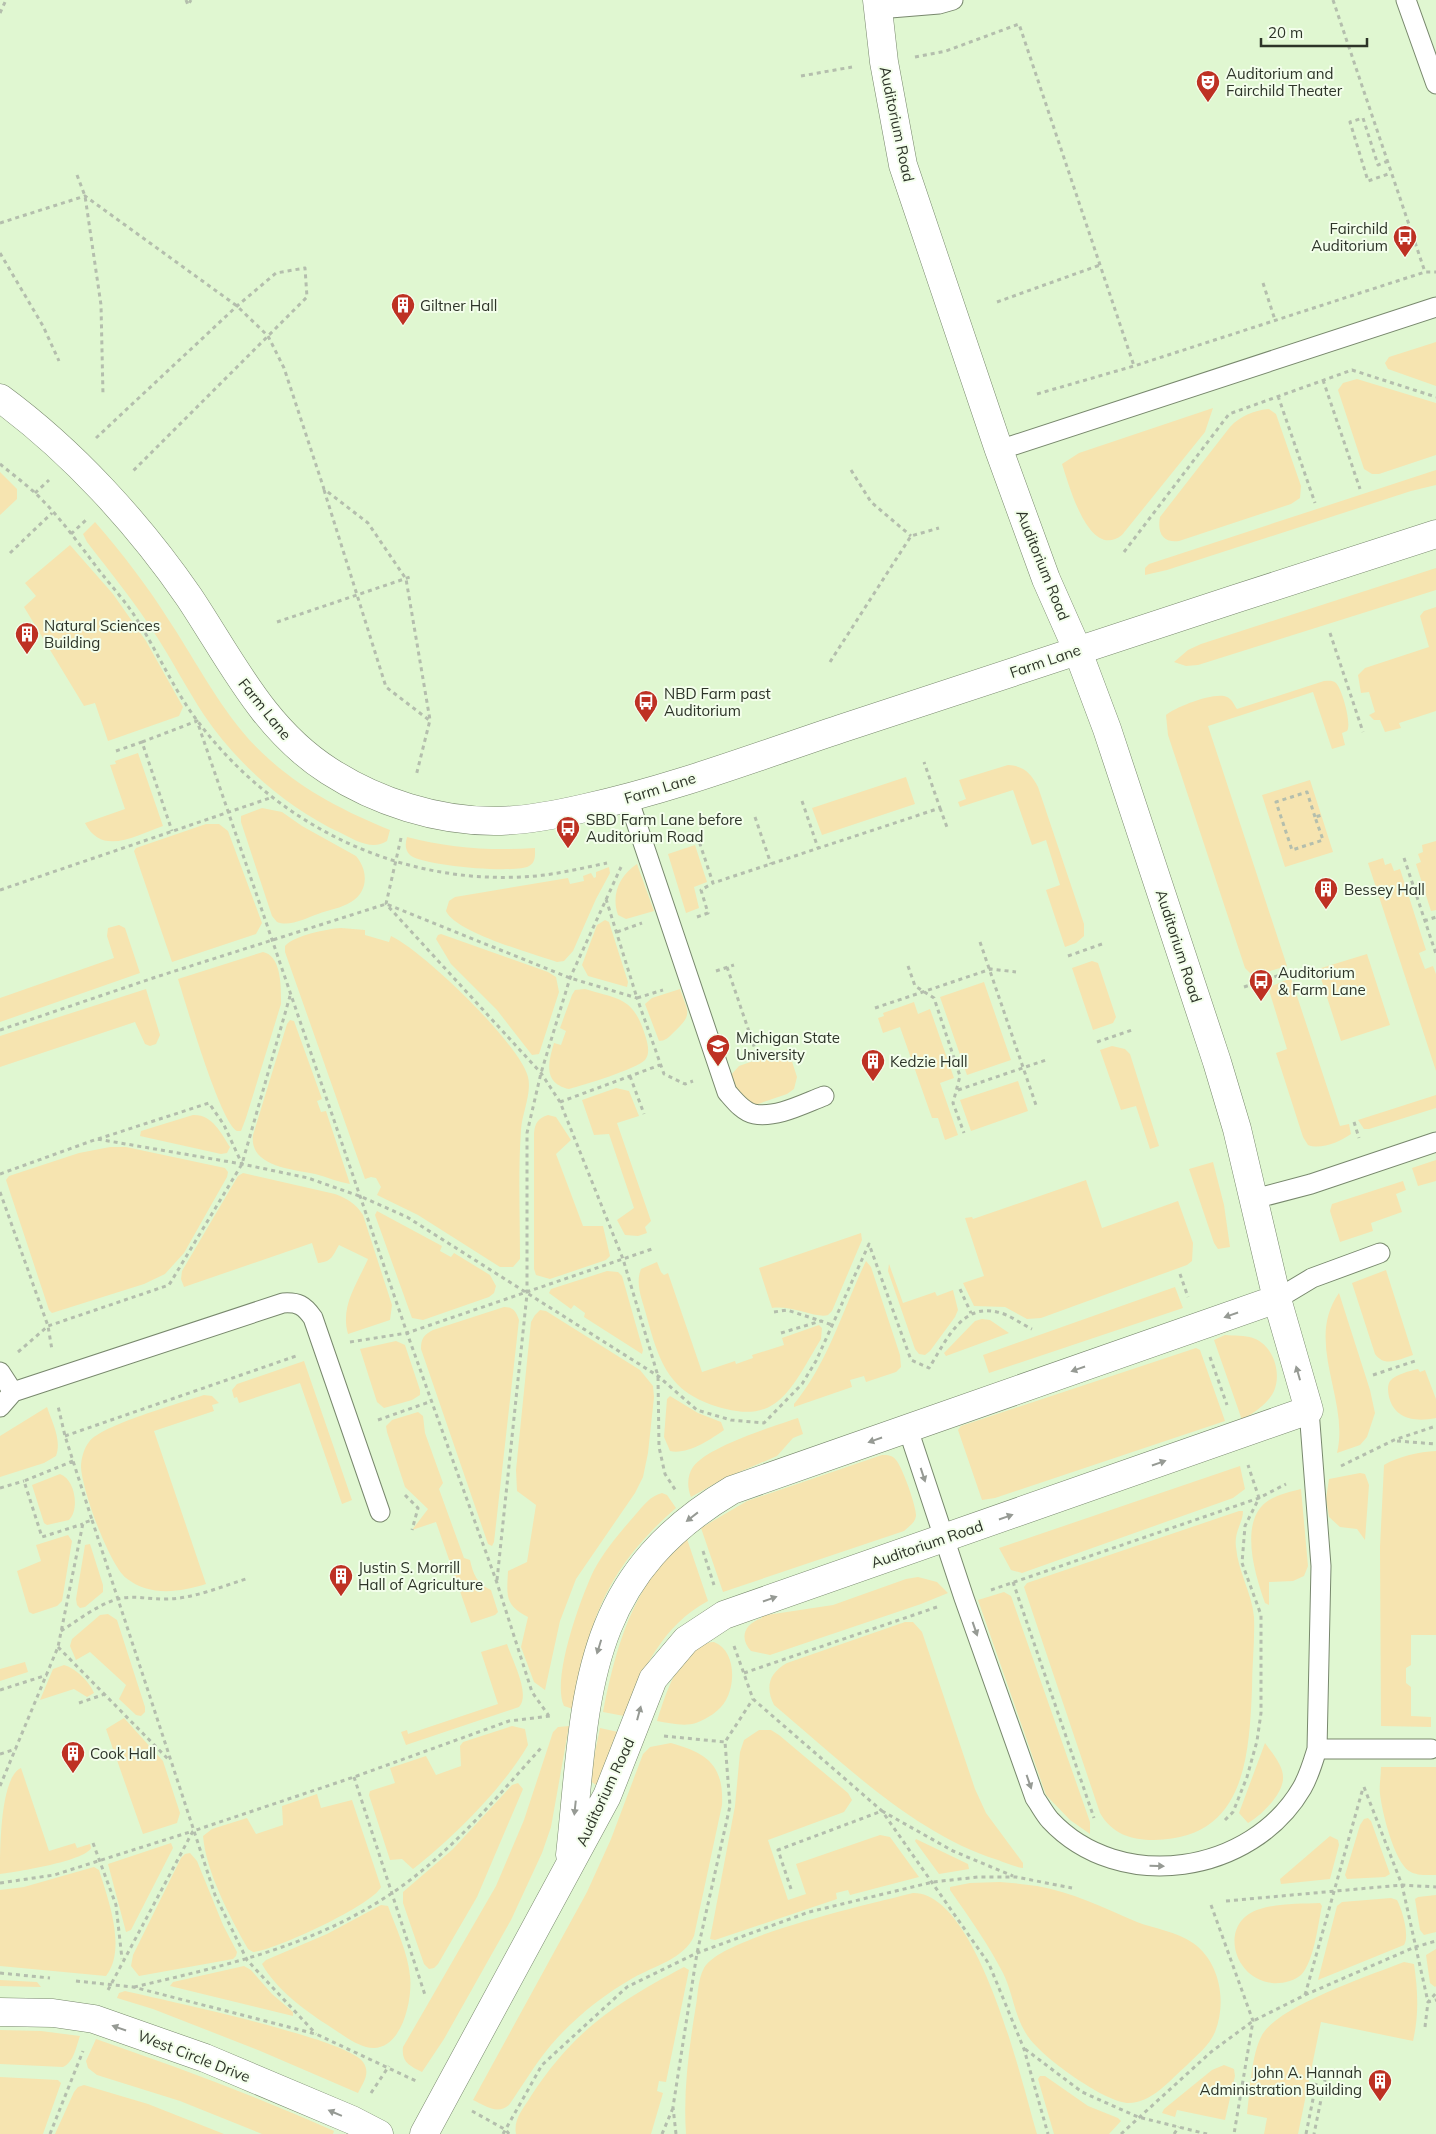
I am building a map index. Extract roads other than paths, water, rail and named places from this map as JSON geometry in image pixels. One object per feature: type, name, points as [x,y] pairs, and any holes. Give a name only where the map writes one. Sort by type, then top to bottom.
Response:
[{"type":"street","name":"Auditorium Road","points":[[424,2134],[607,1796],[653,1679],[686,1640],[724,1616],[1309,1410],[1277,1299],[1254,1199],[1217,1062],[1108,729],[1077,649],[1046,579],[999,450],[903,165],[884,62],[878,5]]},
{"type":"street","name":"Farm Lane","points":[[0,398],[73,458],[108,497],[187,595],[247,690],[270,720],[289,740],[328,771],[366,792],[408,808],[450,819],[495,822],[538,818],[628,798],[1077,649],[1436,534]]},
{"type":"street","name":"Auditorium Road","points":[[568,1869],[584,1720],[593,1668],[601,1641],[612,1615],[646,1561],[668,1537],[692,1516],[732,1490],[1277,1299]]},
{"type":"street","name":"West Circle Drive","points":[[0,2012],[53,2013],[94,2019],[205,2058],[352,2120],[379,2134]]},
{"type":"lane","points":[[878,5],[939,4],[953,0]]},
{"type":"lane","points":[[1406,0],[1436,84]]},
{"type":"lane","points":[[999,450],[1436,307]]},
{"type":"lane","points":[[628,798],[727,1092],[739,1106],[754,1114],[777,1113],[824,1096]]},
{"type":"lane","points":[[1254,1199],[1310,1184],[1436,1142]]},
{"type":"lane","points":[[1277,1299],[1312,1278],[1380,1253]]},
{"type":"lane","points":[[0,1407],[13,1392],[283,1303],[296,1302],[306,1308],[313,1318],[380,1512]]},
{"type":"lane","points":[[0,1372],[13,1392]]},
{"type":"lane","points":[[908,1429],[964,1598],[1035,1798],[1050,1820],[1071,1837],[1094,1851],[1120,1861],[1146,1866],[1171,1867],[1195,1864],[1218,1857],[1240,1846],[1277,1820],[1302,1788],[1311,1770],[1317,1749],[1321,1566],[1309,1410]]},
{"type":"lane","points":[[1317,1749],[1431,1749]]},
{"type":"place","name":"Auditorium and Fairchild Theater","points":[[1208,103]]},
{"type":"place","name":"Fairchild Auditorium","points":[[1405,258]]},
{"type":"place","name":"Giltner Hall","points":[[403,326]]},
{"type":"place","name":"Natural Sciences Building","points":[[27,655]]},
{"type":"place","name":"NBD Farm past Auditorium","points":[[646,723]]},
{"type":"place","name":"SBD Farm Lane before Auditorium Road","points":[[568,849]]},
{"type":"place","name":"Bessey Hall","points":[[1326,910]]},
{"type":"place","name":"Auditorium & Farm Lane","points":[[1261,1002]]},
{"type":"place","name":"Michigan State University","points":[[718,1067]]},
{"type":"place","name":"Kedzie Hall","points":[[873,1082]]},
{"type":"place","name":"Justin S. Morrill Hall of Agriculture","points":[[341,1597]]},
{"type":"place","name":"Cook Hall","points":[[73,1774]]},
{"type":"place","name":"John A. Hannah Administration Building","points":[[1380,2102]]}]
